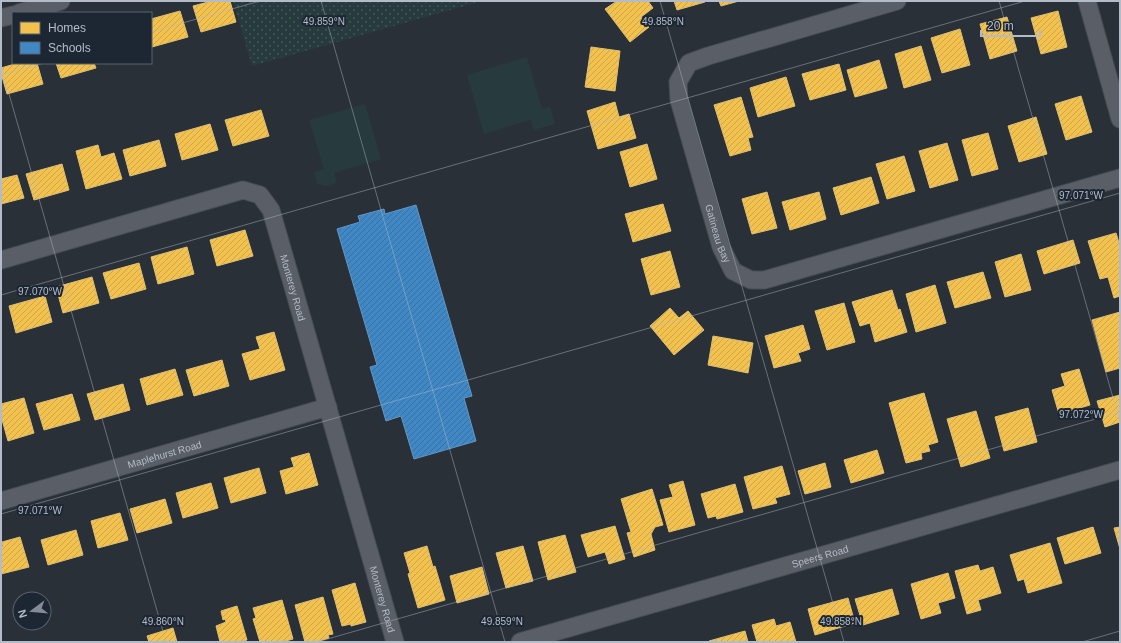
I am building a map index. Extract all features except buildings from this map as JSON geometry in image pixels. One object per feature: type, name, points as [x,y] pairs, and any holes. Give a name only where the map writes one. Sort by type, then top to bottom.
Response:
[{"type":"street","points":[[22,12],[60,1]]},
{"type":"street","name":"Gatineau Bay","points":[[897,1],[708,56],[689,63],[678,82],[679,100],[721,247],[733,271],[752,280],[764,280],[1120,178]]},
{"type":"street","points":[[1087,1],[1120,119]]},
{"type":"street","points":[[1,18],[12,15]]},
{"type":"street","name":"Monterey Road","points":[[1,260],[244,190],[260,195],[271,210],[395,642]]},
{"type":"street","name":"Maplehurst Road","points":[[1,501],[328,407]]},
{"type":"street","name":"Speers Road","points":[[520,642],[1120,470]]},
{"type":"green space","points":[[233,1],[482,1],[252,66]]},
{"type":"green space","points":[[527,57],[542,109],[550,107],[555,124],[534,130],[530,120],[484,134],[467,75]]},
{"type":"green space","points":[[365,104],[381,159],[334,173],[337,183],[325,186],[317,183],[314,172],[324,169],[309,120]]}]
